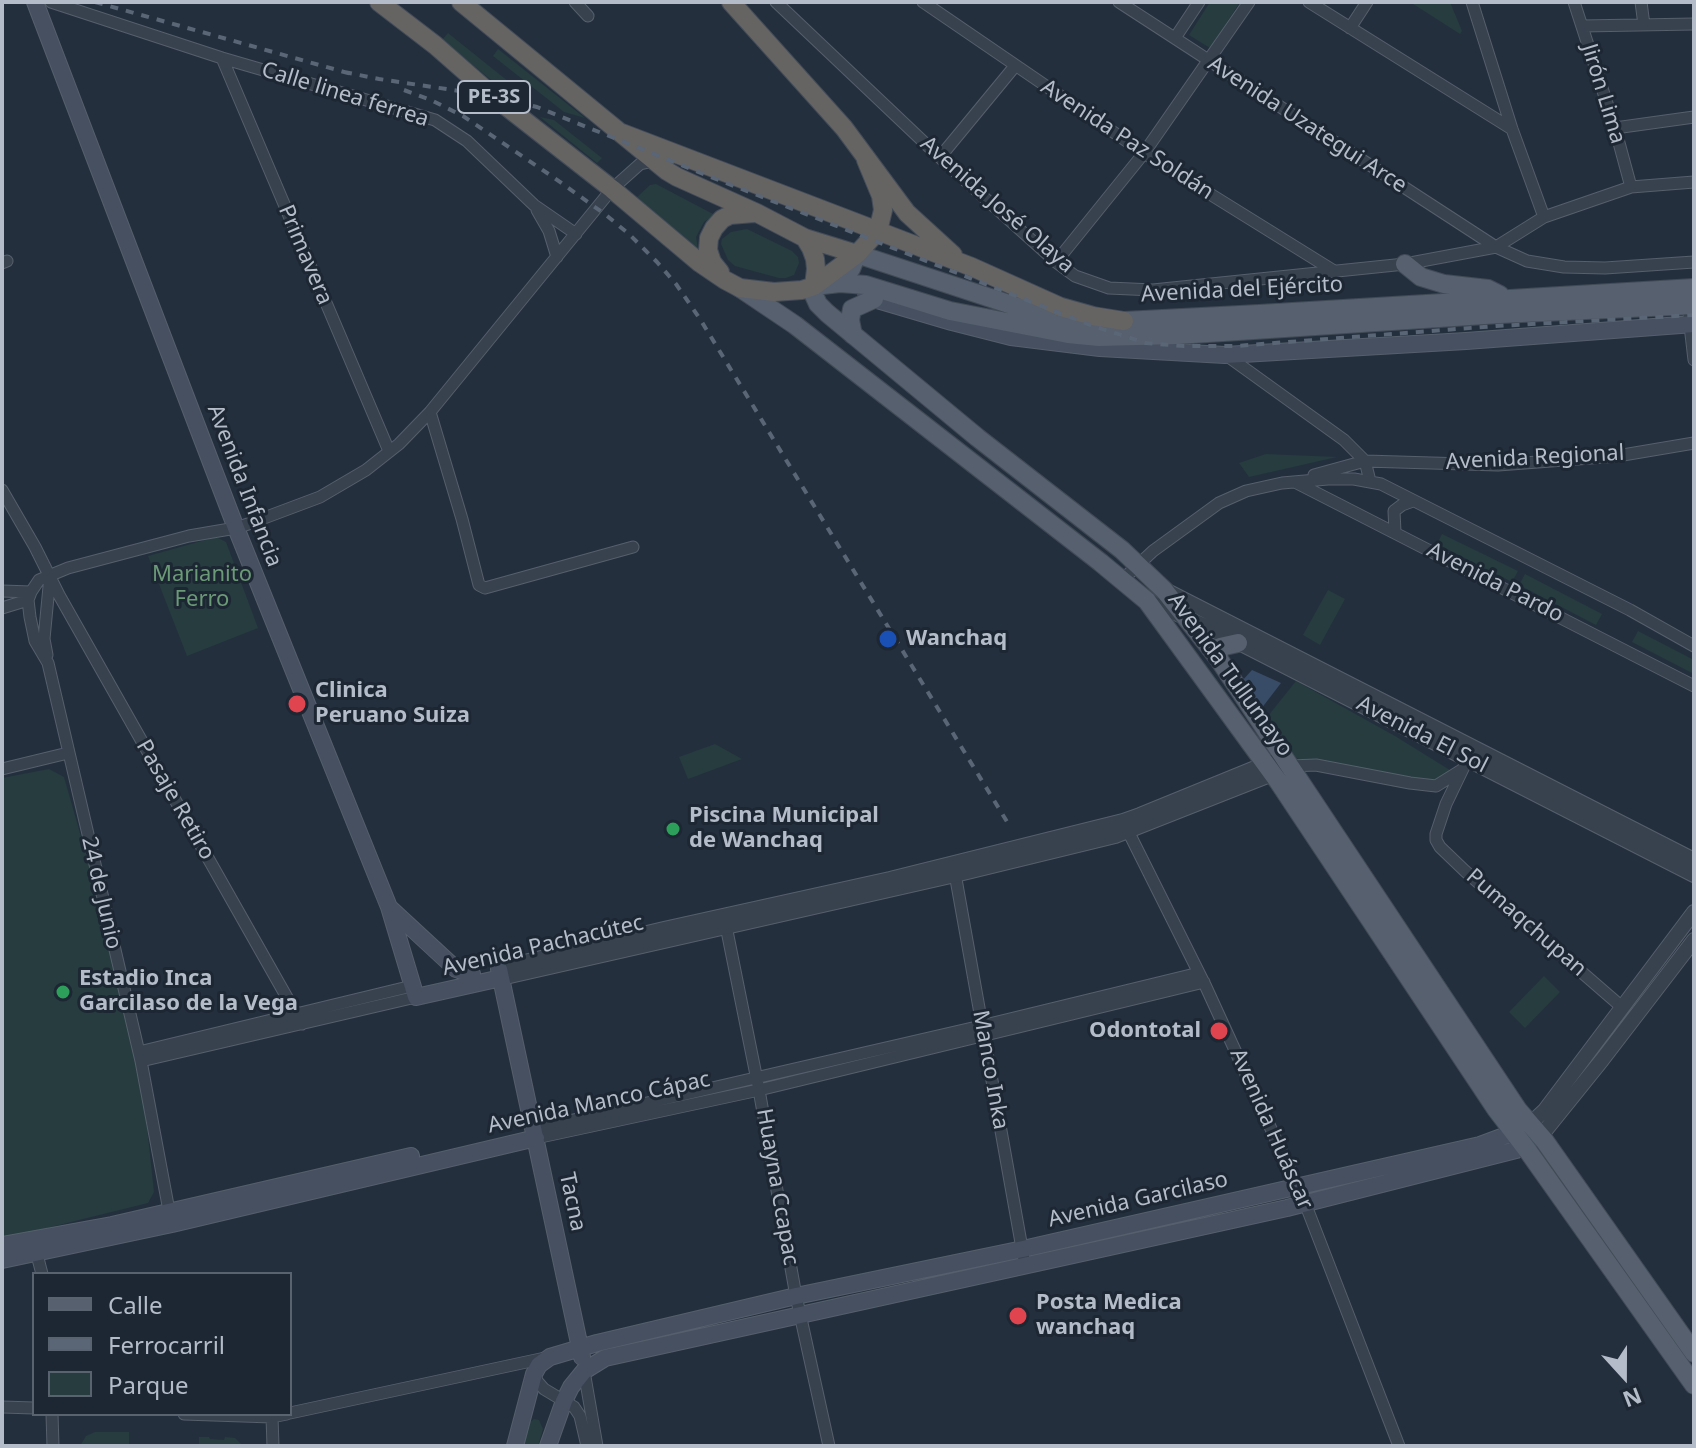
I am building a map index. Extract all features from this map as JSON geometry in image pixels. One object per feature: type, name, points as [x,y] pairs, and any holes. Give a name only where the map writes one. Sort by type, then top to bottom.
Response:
[{"type":"highway","name":"PE-3S","points":[[379,2],[612,189]]},
{"type":"highway","name":"PE-3S","points":[[462,2],[660,166],[805,238]]},
{"type":"highway","points":[[731,2],[844,128],[907,213],[943,247],[972,267]]},
{"type":"highway","points":[[622,133],[879,229],[1061,307],[1124,321]]},
{"type":"highway","points":[[866,160],[881,196],[883,210],[879,229]]},
{"type":"highway","name":"Avenida Tullumayo","points":[[612,189],[700,263],[733,284]]},
{"type":"highway","points":[[733,284],[709,254],[711,233],[717,223],[730,215],[757,213]]},
{"type":"highway","name":"PE-3S","points":[[733,284],[758,291],[814,289],[857,254],[879,229]]},
{"type":"highway","points":[[805,238],[815,259],[814,289]]},
{"type":"highway","name":"Avenida del Ejército","points":[[805,238],[857,254]]},
{"type":"main road","name":"Avenida Infancia","points":[[35,2],[236,528],[389,907],[414,992]]},
{"type":"main road","points":[[857,254],[850,271],[852,283],[874,299],[1011,337],[1100,348],[1225,355],[1466,341],[1692,308]]},
{"type":"main road","name":"Avenida del Ejército","points":[[857,254],[1043,314],[1086,320],[1124,321],[1505,299],[1692,308]]},
{"type":"main road","points":[[1405,264],[1421,277],[1444,284],[1488,289],[1505,299]]},
{"type":"main road","name":"Avenida del Ejército","points":[[814,289],[852,283],[866,285],[950,311],[1099,337],[1500,314],[1692,308]]},
{"type":"main road","name":"Avenida Tullumayo","points":[[733,284],[795,325],[1147,601],[1526,1134],[1694,1353]]},
{"type":"main road","name":"Avenida Tullumayo","points":[[814,289],[818,304],[853,335],[978,438],[1122,550],[1164,590],[1218,658],[1526,1134],[1694,1385]]},
{"type":"main road","points":[[853,335],[850,320],[852,309],[874,299]]},
{"type":"main road","points":[[952,322],[998,319]]},
{"type":"main road","points":[[1218,658],[1220,647],[1238,643]]},
{"type":"main road","points":[[389,907],[456,969],[472,974]]},
{"type":"main road","name":"Avenida Pachacútec","points":[[414,992],[472,974],[500,973]]},
{"type":"main road","name":"Avenida Pachacútec","points":[[414,992],[500,973]]},
{"type":"main road","name":"Tacna","points":[[500,973],[580,1348],[580,1375]]},
{"type":"main road","name":"Avenida Manco Cápac","points":[[2,1245],[35,1245],[170,1218],[535,1134]]},
{"type":"main road","name":"Avenida Garcilaso","points":[[580,1375],[605,1358],[800,1315],[1297,1187],[1526,1134]]},
{"type":"main road","name":"Avenida Garcilaso","points":[[515,1446],[535,1371],[550,1357],[796,1296],[1024,1257],[1305,1203],[1516,1150],[1526,1134]]},
{"type":"main road","name":"Avenida Manco Cápac","points":[[2,1260],[35,1245]]},
{"type":"main road","points":[[548,1446],[564,1401],[580,1375]]},
{"type":"street","name":"Calle linea ferrea","points":[[51,2],[222,58],[435,120],[467,141],[534,205]]},
{"type":"street","points":[[575,2],[588,16]]},
{"type":"street","name":"Avenida José Olaya","points":[[776,2],[1056,262],[1075,276],[1109,288],[1153,290],[1405,264],[1496,247]]},
{"type":"street","name":"Avenida Paz Soldán","points":[[923,2],[1144,153],[1335,271]]},
{"type":"street","name":"Avenida Uzategui Arce","points":[[1119,2],[1496,247]]},
{"type":"street","points":[[1175,38],[1199,2]]},
{"type":"street","points":[[1056,262],[1144,153],[1249,2]]},
{"type":"street","points":[[1309,2],[1512,129]]},
{"type":"street","points":[[1350,28],[1367,2]]},
{"type":"street","points":[[1472,2],[1544,217]]},
{"type":"street","name":"Jirón Lima","points":[[1574,2],[1631,187]]},
{"type":"street","points":[[1641,2],[1644,25]]},
{"type":"street","points":[[1582,26],[1694,24]]},
{"type":"street","name":"Primavera","points":[[222,58],[389,451]]},
{"type":"street","points":[[940,157],[1015,66]]},
{"type":"street","points":[[1615,128],[1694,117]]},
{"type":"street","points":[[2,608],[29,596],[39,580],[68,568],[189,536],[236,528],[320,497],[366,470],[399,444],[430,412],[612,189],[640,164],[649,162],[660,166]]},
{"type":"street","points":[[1496,247],[1544,217],[1631,187],[1694,182]]},
{"type":"street","points":[[534,205],[576,234]]},
{"type":"street","points":[[534,205],[549,231],[557,257]]},
{"type":"street","points":[[1496,247],[1527,261],[1564,267],[1605,268],[1694,262]]},
{"type":"street","points":[[1692,308],[1694,360]]},
{"type":"street","points":[[1225,355],[1370,461],[1370,481]]},
{"type":"street","points":[[430,412],[479,585],[485,588],[633,547]]},
{"type":"street","name":"Avenida Regional","points":[[1294,482],[1370,461],[1498,465],[1617,456],[1694,443]]},
{"type":"street","name":"Avenida Pardo","points":[[1122,580],[1153,551],[1219,503],[1246,491],[1328,479],[1370,481],[1630,610],[1694,646]]},
{"type":"street","name":"Avenida Pardo","points":[[1294,482],[1694,686]]},
{"type":"street","name":"Pasaje Retiro","points":[[2,490],[299,1019]]},
{"type":"street","points":[[1395,532],[1394,511],[1413,501]]},
{"type":"street","points":[[48,663],[44,639],[50,575]]},
{"type":"street","name":"Avenida El Sol","points":[[1164,590],[1468,759],[1694,860]]},
{"type":"street","points":[[2,591],[29,596]]},
{"type":"street","name":"24 de Junio","points":[[29,596],[35,641],[48,663],[140,1057],[170,1218]]},
{"type":"street","name":"Avenida El Sol","points":[[1147,601],[1238,643],[1694,875]]},
{"type":"street","points":[[2,769],[68,753]]},
{"type":"street","points":[[1269,769],[1316,765],[1436,786],[1468,759]]},
{"type":"street","points":[[1446,804],[1468,759]]},
{"type":"street","name":"Avenida Pachacútec","points":[[1126,826],[1140,815],[1213,784],[1269,769]]},
{"type":"street","name":"Avenida Pachacútec","points":[[500,973],[954,869],[1126,826],[1269,769]]},
{"type":"street","points":[[1436,786],[1446,804]]},
{"type":"street","name":"Pumaqchupan","points":[[1446,804],[1436,834],[1440,847],[1623,1008]]},
{"type":"street","name":"Avenida Huáscar","points":[[1126,826],[1202,977],[1305,1203],[1399,1446]]},
{"type":"street","name":"Manco Inka","points":[[954,869],[1024,1257]]},
{"type":"street","name":"Avenida Garcilaso","points":[[1526,1134],[1694,912]]},
{"type":"street","name":"Huayna Ccapac","points":[[725,922],[796,1296],[829,1446]]},
{"type":"street","points":[[1526,1134],[1544,1132],[1694,940]]},
{"type":"street","name":"Avenida Manco Cápac","points":[[535,1134],[758,1084],[1202,977]]},
{"type":"street","name":"Avenida Pachacútec","points":[[140,1057],[414,992]]},
{"type":"street","points":[[35,1245],[42,1272]]},
{"type":"street","points":[[292,1413],[550,1357]]},
{"type":"street","points":[[535,1371],[539,1385],[574,1407],[580,1416],[587,1446]]},
{"type":"street","name":"Tacna","points":[[580,1375],[597,1446]]},
{"type":"street","points":[[2,1407],[32,1408]]},
{"type":"street","points":[[52,1416],[53,1446]]},
{"type":"street","points":[[243,1416],[278,1416]]},
{"type":"street","points":[[272,1417],[273,1446]]},
{"type":"green space","points":[[1210,2],[1240,2],[1210,48],[1189,35]]},
{"type":"green space","points":[[1410,2],[1450,2],[1462,31],[1460,34]]},
{"type":"green space","points":[[448,33],[524,94],[506,92],[442,40]]},
{"type":"green space","points":[[498,49],[585,118],[564,112],[493,56]]},
{"type":"green space","points":[[540,117],[554,120],[602,158],[597,163]]},
{"type":"green space","points":[[656,184],[715,215],[704,222],[696,237],[699,255],[635,199],[650,185]]},
{"type":"green space","points":[[747,229],[792,251],[799,263],[794,275],[779,278],[735,266],[728,260],[722,239],[731,232]]},
{"type":"green space","points":[[1266,454],[1337,457],[1249,477],[1239,463]]},
{"type":"green space","points":[[1442,534],[1518,571],[1512,582],[1437,544]]},
{"type":"green space","name":"Marianito Ferro","points":[[216,537],[226,542],[258,628],[187,656],[148,556]]},
{"type":"green space","points":[[1525,574],[1602,614],[1596,625],[1519,585]]},
{"type":"green space","points":[[1328,590],[1345,599],[1320,645],[1303,635]]},
{"type":"green space","points":[[1638,631],[1694,660],[1694,674],[1632,642]]},
{"type":"green space","points":[[1296,681],[1453,772],[1439,781],[1290,757],[1264,721]]},
{"type":"green space","points":[[715,744],[742,759],[688,779],[679,757]]},
{"type":"green space","name":"Estadio Inca Garcilaso de la Vega","points":[[49,769],[64,777],[117,963],[143,1090],[154,1192],[148,1203],[2,1239],[2,778]]},
{"type":"green space","points":[[1544,976],[1560,992],[1525,1028],[1509,1012]]},
{"type":"green space","points":[[534,1419],[539,1420],[543,1429],[538,1446],[522,1446],[528,1424]]},
{"type":"green space","points":[[95,1432],[129,1432],[129,1446],[80,1446],[86,1436]]},
{"type":"green space","points":[[199,1437],[235,1438],[243,1446],[199,1446]]},
{"type":"water","points":[[1252,670],[1281,683],[1261,709],[1242,681]]},
{"type":"railway","points":[[95,2],[355,75]]},
{"type":"railway","points":[[344,72],[493,96],[537,107],[1093,326],[1146,343],[1236,346],[1694,315]]},
{"type":"railway","points":[[404,90],[463,116],[553,177],[630,235],[676,284],[1009,825]]},
{"type":"place","name":"Wanchaq","points":[[888,639]]},
{"type":"place","name":"Clinica Peruano Suiza","points":[[297,704]]},
{"type":"place","name":"Piscina Municipal de Wanchaq","points":[[673,829]]},
{"type":"place","name":"Estadio Inca Garcilaso de la Vega","points":[[63,992]]},
{"type":"place","name":"Odontotal","points":[[1219,1031]]},
{"type":"place","name":"Posta Medica wanchaq","points":[[1018,1316]]}]
